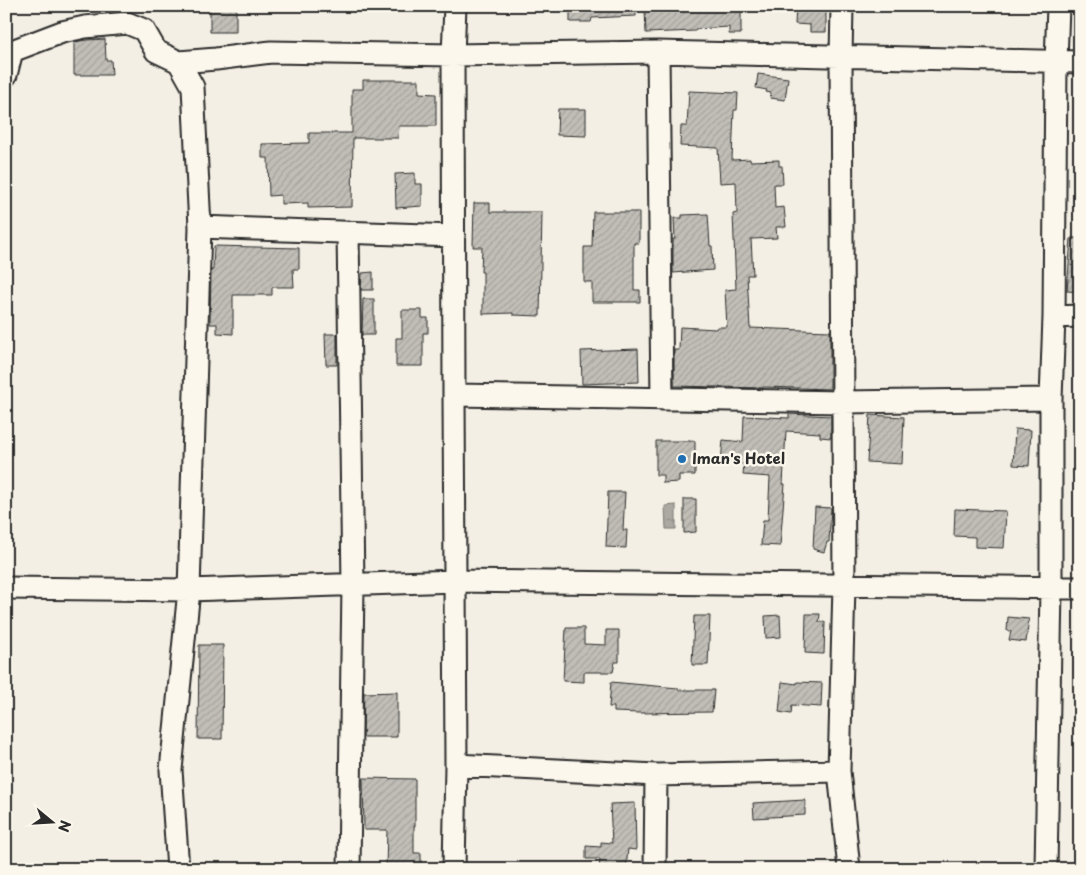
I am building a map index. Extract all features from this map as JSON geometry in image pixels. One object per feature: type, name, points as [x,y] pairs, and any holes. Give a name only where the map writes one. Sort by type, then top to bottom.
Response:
[{"type":"street","points":[[454,869],[456,581],[453,55],[455,6]]},
{"type":"street","points":[[842,6],[844,586],[839,771],[849,869]]},
{"type":"street","points":[[1046,869],[1051,588],[1051,399],[1054,316],[1058,6]]},
{"type":"street","points":[[6,75],[12,51],[62,32],[85,27],[127,24],[144,30],[156,51],[178,62],[271,52],[453,55],[658,52],[1080,62]]},
{"type":"street","points":[[658,52],[662,399]]},
{"type":"street","points":[[178,62],[193,87],[200,227],[189,590],[171,770],[178,869]]},
{"type":"street","points":[[200,227],[454,236]]},
{"type":"street","points":[[348,232],[353,584],[349,869]]},
{"type":"street","points":[[1054,316],[1080,316]]},
{"type":"street","points":[[454,395],[843,402],[1051,399]]},
{"type":"street","points":[[6,588],[189,590],[456,581],[1080,588]]},
{"type":"street","points":[[456,766],[656,775],[839,771]]},
{"type":"street","points":[[656,775],[656,869]]},
{"type":"water","points":[[676,505],[676,529],[666,529],[665,506]]},
{"type":"building","points":[[210,6],[236,6],[236,32],[210,32]]},
{"type":"building","points":[[570,6],[636,6],[636,16],[592,18],[591,22],[570,22]]},
{"type":"building","points":[[699,6],[741,6],[741,34],[729,34],[729,27],[695,29],[695,31],[646,33],[645,10],[699,8]]},
{"type":"building","points":[[796,6],[819,6],[819,10],[826,10],[826,32],[810,32],[810,25],[795,24]]},
{"type":"building","points":[[105,39],[106,60],[111,60],[112,75],[74,75],[74,42]]},
{"type":"building","points":[[758,74],[788,78],[785,100],[770,98],[771,93],[766,92],[767,90],[756,88]]},
{"type":"building","points":[[363,80],[419,80],[419,93],[436,94],[436,126],[399,126],[398,138],[353,138],[352,207],[308,208],[308,203],[281,204],[281,195],[269,196],[268,158],[262,158],[262,144],[309,143],[309,133],[352,133],[352,89],[363,89]]},
{"type":"building","points":[[689,91],[738,93],[737,110],[734,110],[732,160],[779,160],[779,166],[782,166],[783,184],[774,184],[775,208],[784,207],[786,227],[776,227],[777,238],[751,239],[753,275],[747,275],[750,328],[830,331],[830,389],[674,386],[674,350],[679,350],[680,327],[716,329],[717,327],[727,327],[725,290],[736,289],[733,214],[737,213],[736,182],[720,183],[718,148],[680,146],[681,126],[687,126]]},
{"type":"building","points":[[558,109],[586,109],[586,136],[557,135]]},
{"type":"building","points":[[415,173],[415,184],[422,184],[422,206],[396,208],[395,174]]},
{"type":"building","points":[[474,203],[490,203],[490,212],[542,212],[540,316],[513,315],[513,313],[483,314],[482,247],[473,247]]},
{"type":"building","points":[[593,212],[639,212],[639,243],[634,243],[634,290],[640,290],[640,302],[592,302],[592,282],[584,282],[584,247],[592,247]]},
{"type":"building","points":[[708,214],[713,270],[673,273],[674,218],[682,218],[682,215]]},
{"type":"building","points":[[1071,238],[1080,238],[1080,292],[1067,291]]},
{"type":"building","points":[[214,246],[299,248],[299,269],[293,269],[294,287],[272,287],[272,295],[233,295],[233,334],[217,333],[217,324],[210,324],[211,270],[213,270]]},
{"type":"building","points":[[373,272],[373,290],[361,290],[362,273]]},
{"type":"building","points":[[363,299],[374,299],[374,335],[362,335]]},
{"type":"building","points":[[402,310],[422,310],[422,318],[428,318],[428,333],[423,333],[423,366],[396,366],[396,338],[402,338]]},
{"type":"building","points":[[325,334],[337,334],[337,365],[326,365]]},
{"type":"building","points":[[638,349],[639,382],[582,384],[581,351]]},
{"type":"building","points":[[789,414],[831,416],[831,438],[820,437],[820,433],[786,431],[783,484],[785,484],[780,546],[761,545],[763,520],[768,520],[770,477],[743,475],[744,464],[721,462],[723,440],[743,442],[744,416],[789,418]]},
{"type":"building","points":[[870,415],[904,417],[902,464],[867,462]]},
{"type":"building","points":[[1015,429],[1031,430],[1029,466],[1013,465]]},
{"type":"building","points":[[656,441],[695,441],[695,475],[679,475],[679,482],[663,483],[663,475],[656,475]]},
{"type":"building","points":[[608,492],[625,492],[623,530],[627,530],[626,548],[606,547]]},
{"type":"building","points":[[684,499],[696,499],[696,532],[684,533]]},
{"type":"building","points":[[815,507],[831,508],[829,542],[827,542],[824,552],[813,549]]},
{"type":"building","points":[[955,509],[1006,511],[1004,548],[975,547],[975,537],[954,536]]},
{"type":"building","points":[[806,614],[820,614],[819,622],[825,622],[824,654],[805,653]]},
{"type":"building","points":[[780,615],[781,637],[766,638],[765,616]]},
{"type":"building","points":[[694,616],[710,616],[708,665],[692,665]]},
{"type":"building","points":[[1008,617],[1029,619],[1026,642],[1009,640],[1011,631],[1007,631]]},
{"type":"building","points":[[566,628],[584,628],[584,644],[606,645],[606,630],[619,630],[619,662],[615,662],[613,672],[584,672],[584,682],[563,681]]},
{"type":"building","points":[[199,645],[223,645],[222,739],[198,739]]},
{"type":"building","points":[[611,682],[678,688],[678,690],[714,690],[712,712],[614,712],[614,707],[609,707]]},
{"type":"building","points":[[782,682],[797,684],[797,682],[822,683],[821,707],[792,705],[791,714],[779,712]]},
{"type":"building","points":[[397,692],[397,737],[363,737],[364,693]]},
{"type":"building","points":[[363,778],[415,779],[414,853],[421,853],[421,869],[386,868],[387,830],[364,830]]},
{"type":"building","points":[[805,800],[805,815],[754,818],[753,803]]},
{"type":"building","points":[[635,803],[636,850],[628,849],[626,869],[599,869],[600,859],[586,859],[586,846],[601,847],[601,842],[612,843],[610,804]]},
{"type":"place","name":"Iman's Hotel","points":[[682,459]]}]
